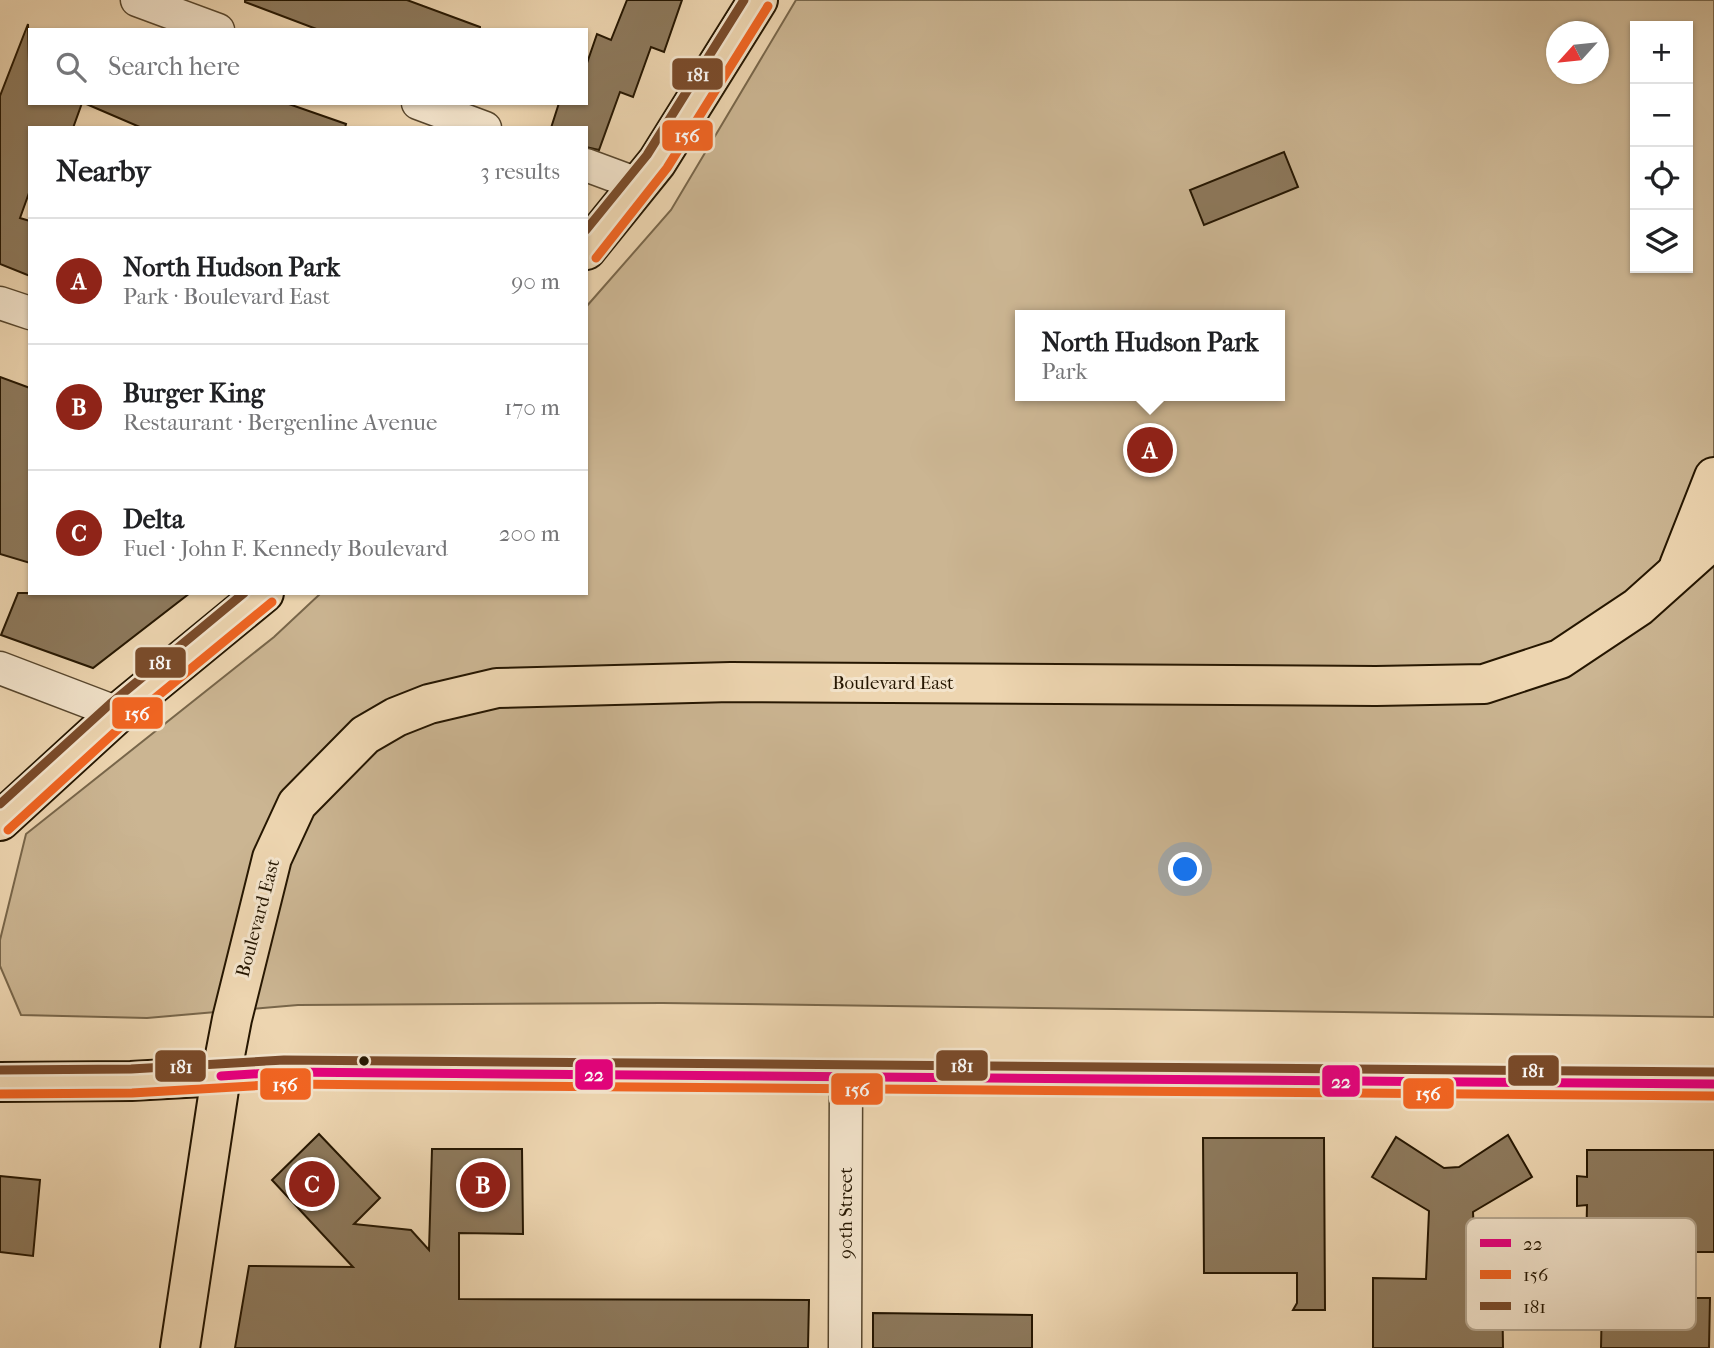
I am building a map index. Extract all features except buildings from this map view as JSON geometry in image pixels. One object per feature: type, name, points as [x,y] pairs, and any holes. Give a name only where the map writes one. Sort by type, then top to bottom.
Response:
[{"type":"main road","points":[[588,248],[657,162],[758,0]]},
{"type":"main road","name":"Boulevard East","points":[[180,1348],[221,1076],[272,858],[297,804],[365,735],[396,717],[429,704],[497,688],[731,682],[1376,686],[1484,684],[1560,659],[1638,607],[1678,569],[1714,477]]},
{"type":"main road","points":[[1678,569],[1714,539]]},
{"type":"main road","points":[[0,821],[118,713],[262,595]]},
{"type":"main road","points":[[6,1078],[131,1081],[221,1076]]},
{"type":"street","points":[[137,0],[213,28]]},
{"type":"street","points":[[423,105],[480,126]]},
{"type":"street","points":[[588,166],[640,185]]},
{"type":"street","points":[[0,303],[28,312]]},
{"type":"street","points":[[0,668],[118,713]]},
{"type":"street","points":[[221,1076],[284,1072],[1714,1084]]},
{"type":"street","name":"90th Street","points":[[845,1348],[846,1078]]},
{"type":"shaded area","points":[[796,0],[1714,0],[1714,1017],[662,1003],[298,1005],[147,1018],[21,1015],[0,966],[0,940],[26,834],[274,637],[319,595],[588,595],[588,305],[671,210]]},
{"type":"transit line","name":"181","points":[[588,228],[647,155],[744,0]]},
{"type":"transit line","name":"156","points":[[596,258],[667,168],[768,6]]},
{"type":"transit line","name":"181","points":[[0,804],[110,704],[242,595]]},
{"type":"transit line","name":"156","points":[[8,830],[126,722],[272,602]]},
{"type":"transit line","name":"181","points":[[0,1070],[131,1069],[284,1060],[1714,1072]]},
{"type":"transit line","name":"22","points":[[221,1076],[284,1072],[1714,1084]]},
{"type":"transit line","name":"156","points":[[0,1094],[132,1093],[284,1084],[1714,1096]]},
{"type":"place","name":"North Hudson Park","points":[[1150,450]]},
{"type":"place","name":"Delta","points":[[312,1184]]},
{"type":"place","name":"Burger King","points":[[483,1185]]}]
